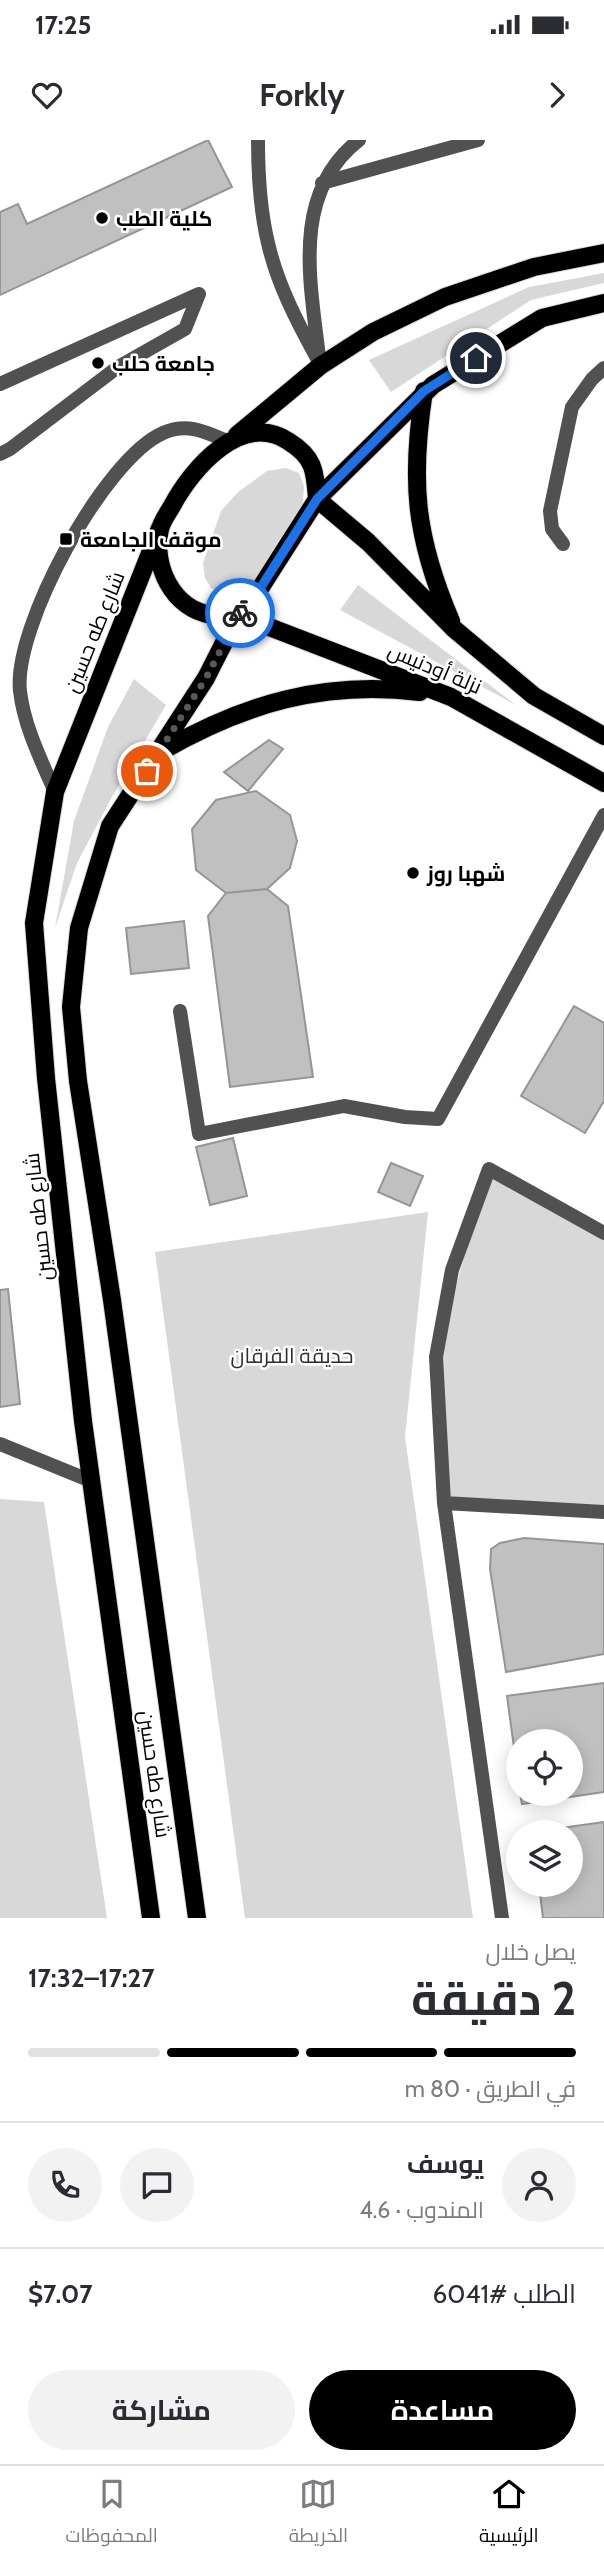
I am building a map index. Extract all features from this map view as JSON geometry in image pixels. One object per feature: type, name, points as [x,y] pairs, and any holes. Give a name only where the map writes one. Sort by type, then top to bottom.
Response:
[{"type":"main road","points":[[238,615],[210,615],[185,604],[166,582],[158,556],[160,528],[177,496],[204,459],[229,442],[320,366],[373,332],[445,298],[534,267],[604,253]]},
{"type":"main road","points":[[197,1918],[112,1300],[78,1081],[71,1007],[79,928],[110,826],[206,678],[238,615],[261,587],[317,499],[424,391],[542,317],[604,303]]},
{"type":"main road","points":[[424,391],[417,440],[416,488],[422,536],[435,583],[453,628]]},
{"type":"main road","points":[[229,442],[253,433],[280,435],[302,449],[316,472],[317,499],[368,542],[453,628],[534,696],[604,736]]},
{"type":"main road","name":"شارع طه حسين","points":[[151,1918],[92,1482],[46,1078],[34,923],[55,792],[160,528]]},
{"type":"main road","name":"نزلة أودنيس","points":[[238,615],[451,697],[604,783]]},
{"type":"main road","points":[[159,752],[204,727],[252,708],[300,695],[348,689],[400,690],[451,697]]},
{"type":"street","points":[[258,140],[258,171],[268,243],[292,311],[320,366]]},
{"type":"street","points":[[320,366],[309,255],[312,216],[322,183],[350,147],[359,140]]},
{"type":"street","points":[[322,183],[478,140]]},
{"type":"street","points":[[0,384],[199,294],[185,329],[118,367],[0,454]]},
{"type":"street","points":[[563,544],[552,529],[550,510],[572,407],[592,379],[604,368]]},
{"type":"street","points":[[55,792],[33,741],[20,691],[22,651],[34,615],[54,571],[79,525],[135,453],[163,433],[195,428],[229,442]]},
{"type":"street","points":[[180,1011],[199,1134],[344,1106],[405,1117],[438,1119],[604,815]]},
{"type":"street","points":[[502,1918],[444,1503],[436,1357],[452,1270],[489,1169],[604,1233]]},
{"type":"street","points":[[0,1444],[92,1482]]},
{"type":"street","points":[[444,1503],[604,1512]]},
{"type":"green space","points":[[604,273],[604,283],[531,300],[391,392],[369,360],[529,287]]},
{"type":"green space","points":[[286,468],[299,473],[304,486],[302,519],[271,575],[248,587],[226,593],[211,588],[205,578],[203,563],[221,511],[238,492],[267,471]]},
{"type":"green space","points":[[358,585],[516,705],[340,610]]},
{"type":"green space","points":[[134,679],[166,705],[77,863],[55,928],[74,821],[108,727]]},
{"type":"green space","points":[[489,1169],[604,1233],[604,1512],[444,1503],[436,1357]]},
{"type":"green space","name":"حديقة الفرقان","points":[[428,1212],[405,1437],[473,1918],[245,1918],[155,1252]]},
{"type":"green space","points":[[0,1499],[44,1502],[107,1918],[0,1918]]},
{"type":"building","name":"كلية الطب","points":[[208,140],[232,187],[0,295],[0,212],[18,204],[27,224]]},
{"type":"building","points":[[269,740],[283,749],[248,791],[224,772]]},
{"type":"building","points":[[256,791],[290,815],[297,841],[290,868],[267,889],[226,893],[196,870],[192,829],[216,800]]},
{"type":"building","points":[[267,889],[288,906],[313,1077],[230,1087],[208,916],[226,893]]},
{"type":"building","points":[[184,921],[189,968],[131,974],[126,928]]},
{"type":"building","points":[[574,1006],[604,1023],[604,1101],[585,1133],[521,1096]]},
{"type":"building","points":[[233,1138],[247,1196],[210,1205],[196,1147]]},
{"type":"building","points":[[391,1163],[423,1176],[410,1206],[378,1192]]},
{"type":"building","points":[[8,1289],[20,1404],[0,1407],[0,1290]]},
{"type":"building","points":[[524,1538],[604,1544],[604,1654],[506,1672],[490,1569],[491,1549],[500,1543]]},
{"type":"building","points":[[604,1683],[604,1792],[583,1795],[583,1729],[511,1729],[507,1696]]},
{"type":"building","points":[[604,1822],[604,1918],[543,1918],[540,1897],[583,1897],[583,1825]]},
{"type":"way so far","points":[[147,771],[206,678],[240,613]]},
{"type":"place","name":"كلية الطب","points":[[102,218]]},
{"type":"place","name":"جامعة حلب","points":[[98,363]]},
{"type":"place","name":"موقف الجامعة","points":[[66,539]]},
{"type":"place","name":"شهبا روز","points":[[413,873]]},
{"type":"route","points":[[240,613],[261,587],[317,499],[424,391],[476,358]]}]
